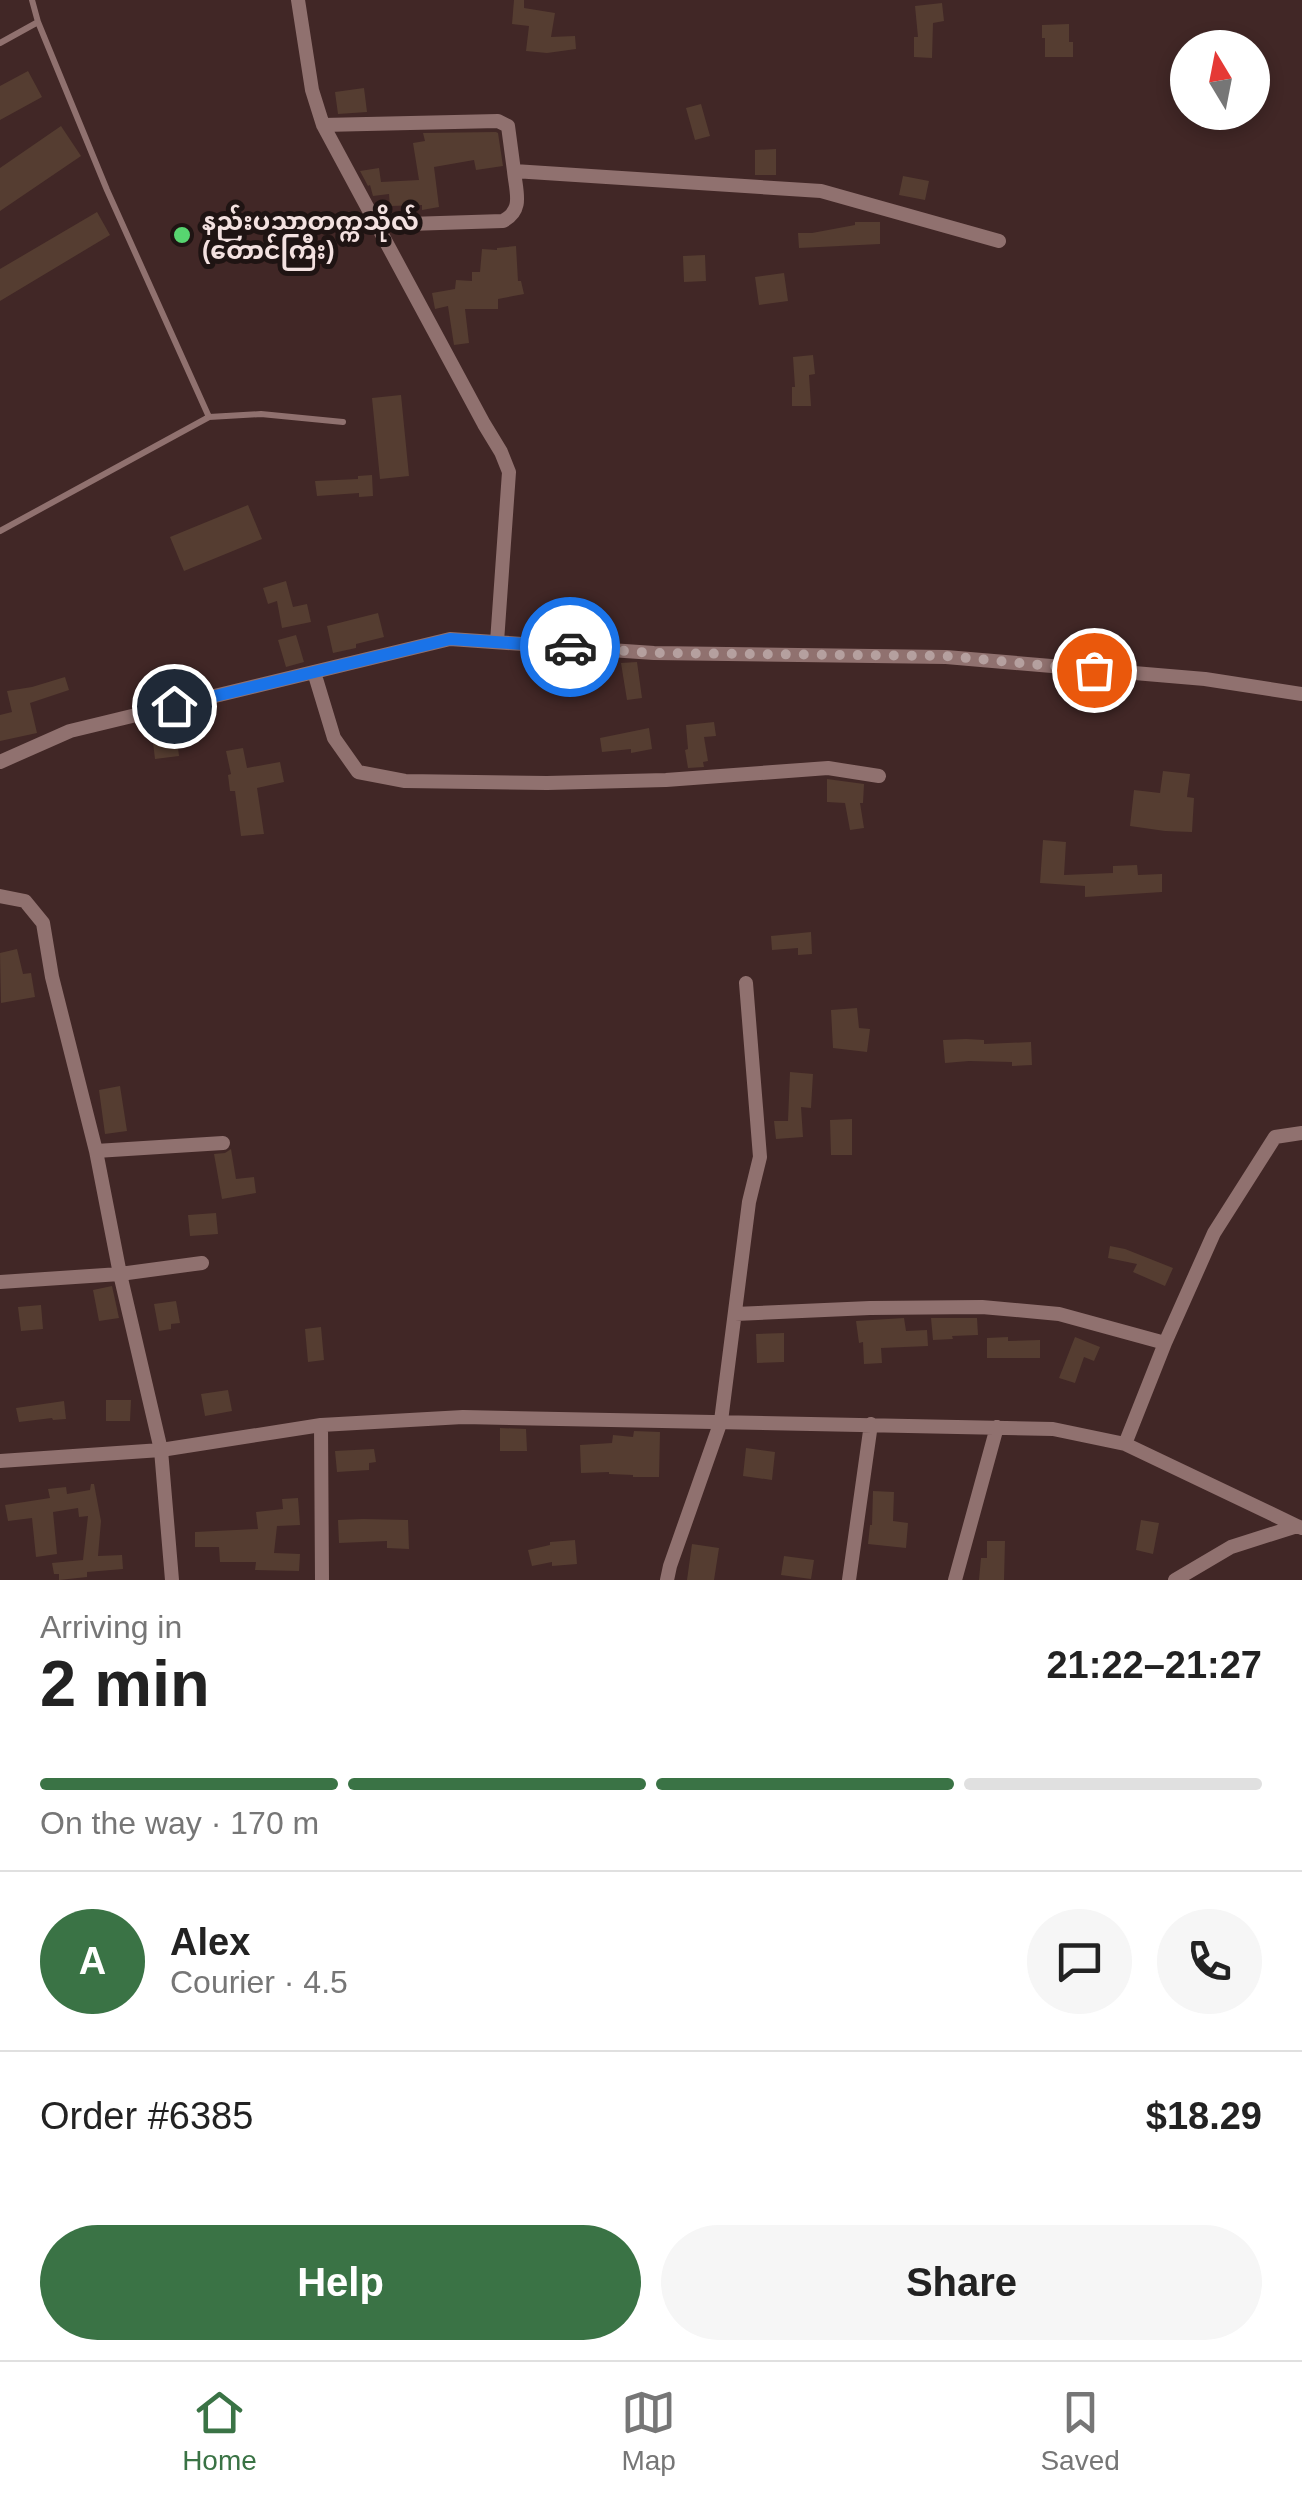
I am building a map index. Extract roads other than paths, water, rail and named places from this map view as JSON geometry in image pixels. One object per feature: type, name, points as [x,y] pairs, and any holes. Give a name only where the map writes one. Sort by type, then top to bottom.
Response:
[{"type":"street","points":[[298,0],[312,90],[323,125],[509,472],[497,642]]},
{"type":"street","points":[[323,125],[498,121],[508,126],[518,208],[513,216],[503,221],[376,225]]},
{"type":"street","points":[[514,171],[821,190],[999,241]]},
{"type":"street","points":[[0,762],[70,731],[450,639],[654,653],[946,656],[1204,680],[1302,694]]},
{"type":"street","points":[[314,672],[334,738],[358,772],[406,780],[547,783],[666,780],[828,768],[880,776]]},
{"type":"street","points":[[0,896],[25,902],[43,923],[56,995],[96,1151],[161,1450],[172,1580]]},
{"type":"street","points":[[667,1580],[720,1421],[749,1202],[760,1157],[746,983]]},
{"type":"street","points":[[1124,1444],[1214,1233],[1276,1136],[1302,1133]]},
{"type":"street","points":[[96,1151],[222,1143]]},
{"type":"street","points":[[0,1282],[120,1274],[202,1263]]},
{"type":"street","points":[[734,1314],[982,1306],[1059,1314],[1165,1343]]},
{"type":"street","points":[[0,1461],[161,1450],[321,1425],[463,1417],[1053,1429],[1124,1444],[1300,1527]]},
{"type":"street","points":[[849,1580],[871,1424]]},
{"type":"street","points":[[321,1425],[322,1580]]},
{"type":"street","points":[[956,1580],[997,1427]]},
{"type":"street","points":[[1175,1580],[1231,1546],[1300,1527]]},
{"type":"lane","points":[[32,0],[108,190],[209,417]]},
{"type":"lane","points":[[0,42],[38,22]]},
{"type":"lane","points":[[0,531],[209,417],[261,414],[344,422]]},
{"type":"place","name":"နည်းပညာတက္ကသိုလ် (တောင်ကြီး)","points":[[182,235]]}]
